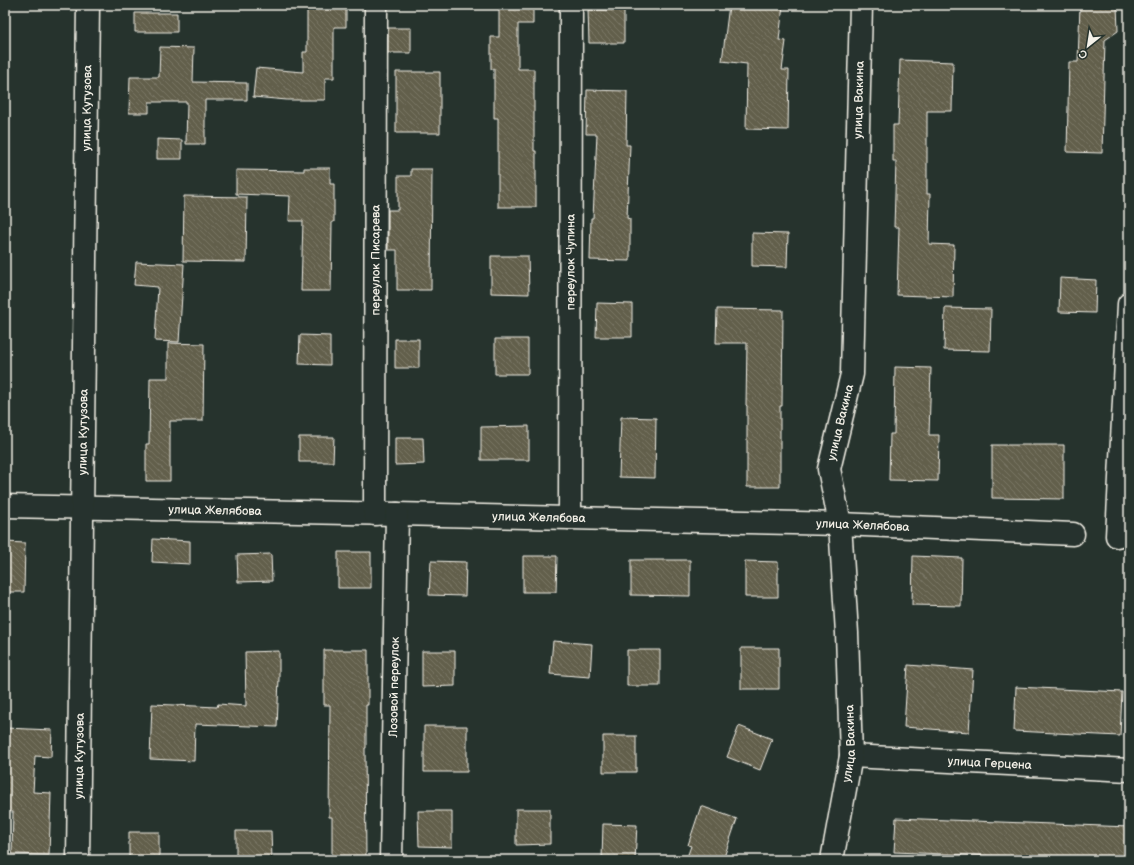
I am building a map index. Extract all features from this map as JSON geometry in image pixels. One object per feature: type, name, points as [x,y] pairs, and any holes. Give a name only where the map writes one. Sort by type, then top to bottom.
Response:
[{"type":"street","name":"улица Кутузова","points":[[78,860],[88,5]]},
{"type":"street","name":"переулок Писарева","points":[[375,514],[376,5]]},
{"type":"street","name":"переулок Чупина","points":[[570,518],[571,5]]},
{"type":"street","name":"улица Вакина","points":[[832,860],[851,756],[847,633],[840,524],[829,469],[852,374],[861,5]]},
{"type":"street","points":[[1117,536],[1129,304]]},
{"type":"street","name":"улица Желябова","points":[[5,506],[840,524],[1073,534]]},
{"type":"street","name":"Лозовой переулок","points":[[391,860],[397,514]]},
{"type":"street","name":"улица Герцена","points":[[851,756],[1129,770]]},
{"type":"building","points":[[307,5],[346,5],[346,27],[334,27],[334,78],[325,78],[325,100],[287,100],[253,97],[256,68],[303,72],[303,52],[307,52]]},
{"type":"building","points":[[499,5],[533,5],[533,24],[518,24],[518,69],[534,69],[536,207],[498,207],[498,118],[494,118],[494,69],[491,69],[491,37],[499,37]]},
{"type":"building","points":[[729,5],[783,5],[779,40],[786,41],[782,70],[789,70],[788,130],[746,129],[747,64],[722,61]]},
{"type":"building","points":[[1080,5],[1117,5],[1118,31],[1105,40],[1102,153],[1067,152],[1069,62],[1078,62]]},
{"type":"building","points":[[588,10],[624,10],[624,43],[589,43]]},
{"type":"building","points":[[135,13],[177,13],[177,32],[135,32]]},
{"type":"building","points":[[388,28],[411,28],[411,53],[388,53]]},
{"type":"building","points":[[160,47],[194,48],[193,82],[247,83],[247,100],[205,100],[205,144],[186,144],[187,102],[149,102],[149,113],[129,113],[130,77],[159,77]]},
{"type":"building","points":[[900,60],[953,62],[952,111],[927,111],[927,194],[930,194],[929,244],[954,245],[953,297],[897,295],[899,227],[894,227],[896,161],[893,161],[893,125],[898,125]]},
{"type":"building","points":[[396,72],[440,72],[440,133],[396,133]]},
{"type":"building","points":[[587,90],[627,91],[626,145],[630,145],[627,218],[630,219],[630,261],[590,260],[591,218],[593,218],[597,134],[586,134]]},
{"type":"building","points":[[157,139],[182,140],[182,159],[157,159]]},
{"type":"building","points":[[304,168],[330,168],[330,184],[334,184],[331,291],[301,291],[303,221],[289,221],[290,196],[236,194],[236,170],[304,171]]},
{"type":"building","points":[[411,169],[432,169],[431,290],[397,290],[397,250],[388,250],[388,210],[398,210],[398,176],[411,176]]},
{"type":"building","points":[[184,196],[247,197],[246,262],[183,261]]},
{"type":"building","points":[[752,233],[788,234],[787,267],[752,266]]},
{"type":"building","points":[[491,256],[528,256],[529,294],[491,293]]},
{"type":"building","points":[[136,262],[184,264],[179,342],[155,341],[158,287],[134,285]]},
{"type":"building","points":[[1060,278],[1096,280],[1095,313],[1059,312]]},
{"type":"building","points":[[597,303],[632,304],[632,337],[596,337]]},
{"type":"building","points":[[945,308],[991,309],[990,351],[944,350]]},
{"type":"building","points":[[717,309],[783,310],[782,406],[780,406],[780,487],[747,487],[747,343],[716,343]]},
{"type":"building","points":[[300,335],[330,336],[330,365],[299,364]]},
{"type":"building","points":[[395,339],[419,339],[419,368],[395,368]]},
{"type":"building","points":[[495,339],[528,339],[528,374],[495,374]]},
{"type":"building","points":[[168,343],[204,344],[203,421],[170,421],[170,481],[146,481],[146,444],[149,444],[150,378],[168,378]]},
{"type":"building","points":[[895,367],[931,368],[929,435],[939,435],[938,481],[889,480],[890,434],[894,434]]},
{"type":"building","points":[[621,417],[656,418],[655,478],[619,477]]},
{"type":"building","points":[[529,426],[529,460],[481,460],[481,427]]},
{"type":"building","points":[[299,437],[334,437],[333,462],[299,462]]},
{"type":"building","points":[[395,438],[423,438],[424,464],[395,465]]},
{"type":"building","points":[[992,445],[1064,445],[1064,499],[992,498]]},
{"type":"building","points":[[153,539],[190,541],[190,564],[152,562]]},
{"type":"building","points":[[5,542],[25,543],[24,592],[5,592]]},
{"type":"building","points":[[338,552],[371,552],[371,588],[338,588]]},
{"type":"building","points":[[271,554],[272,581],[238,582],[237,555]]},
{"type":"building","points":[[523,556],[557,556],[556,592],[523,592]]},
{"type":"building","points":[[913,556],[962,558],[961,606],[912,605]]},
{"type":"building","points":[[631,560],[690,560],[690,596],[631,595]]},
{"type":"building","points":[[431,561],[466,562],[465,596],[429,595]]},
{"type":"building","points":[[745,561],[778,562],[778,597],[745,597]]},
{"type":"building","points":[[553,641],[592,644],[590,677],[550,674]]},
{"type":"building","points":[[741,648],[779,648],[779,689],[741,689]]},
{"type":"building","points":[[324,650],[368,650],[368,705],[366,705],[365,748],[366,860],[332,860],[332,817],[329,817],[330,705],[324,705]]},
{"type":"building","points":[[627,650],[660,650],[660,686],[627,686]]},
{"type":"building","points":[[279,651],[277,727],[195,724],[194,761],[150,759],[152,704],[217,707],[218,704],[246,706],[245,652]]},
{"type":"building","points":[[422,651],[455,651],[455,686],[422,687]]},
{"type":"building","points":[[908,665],[973,670],[969,732],[904,727]]},
{"type":"building","points":[[1016,687],[1122,692],[1120,736],[1014,731]]},
{"type":"building","points":[[424,726],[467,726],[467,772],[424,772]]},
{"type":"building","points":[[739,726],[772,739],[760,770],[727,757]]},
{"type":"building","points":[[5,728],[52,730],[51,757],[35,756],[33,792],[51,793],[49,855],[12,854],[13,812],[5,811]]},
{"type":"building","points":[[603,736],[636,736],[636,772],[603,772]]},
{"type":"building","points":[[701,806],[737,819],[723,860],[686,860],[691,846],[688,845]]},
{"type":"building","points":[[516,809],[550,809],[550,844],[516,845]]},
{"type":"building","points":[[418,811],[452,811],[452,847],[419,846]]},
{"type":"building","points":[[896,818],[1129,827],[1129,860],[1093,860],[894,852]]},
{"type":"building","points":[[603,824],[637,825],[635,860],[602,860]]},
{"type":"building","points":[[236,831],[271,831],[272,860],[236,860]]},
{"type":"building","points":[[129,832],[159,832],[159,860],[129,860]]}]
